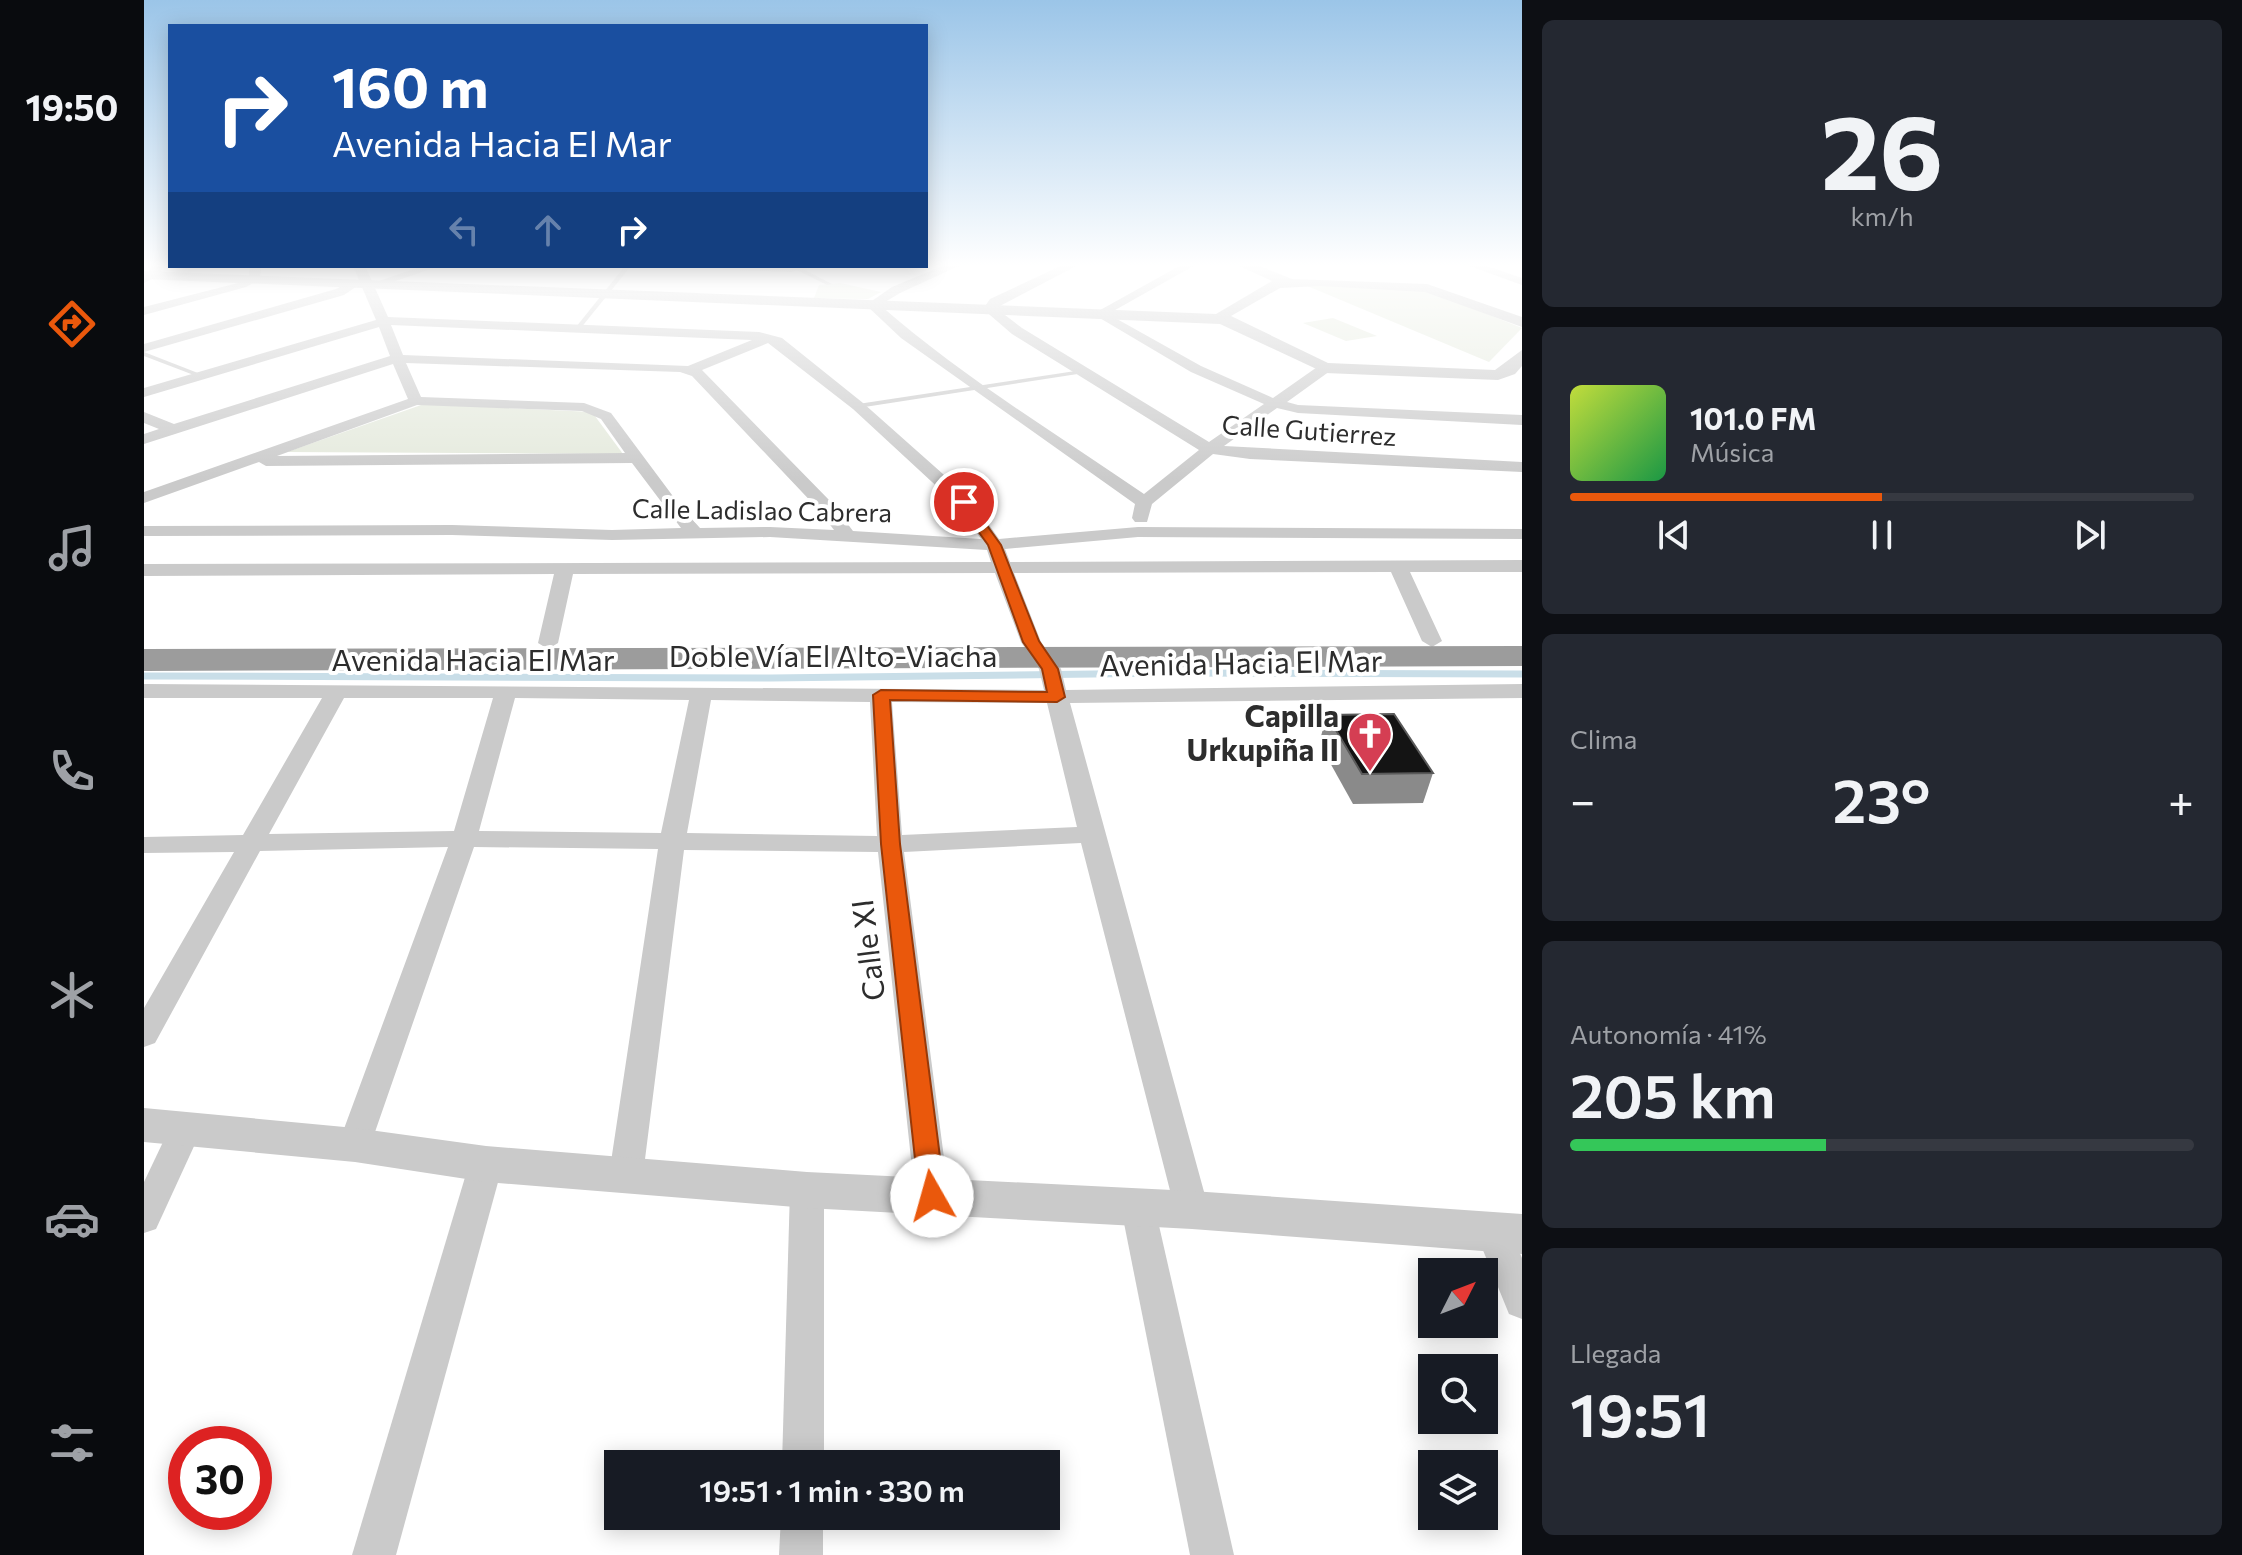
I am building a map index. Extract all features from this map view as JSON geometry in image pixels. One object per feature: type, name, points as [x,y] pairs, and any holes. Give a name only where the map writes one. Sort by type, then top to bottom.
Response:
[{"type":"highway","name":"Doble Vía El Alto-Viacha","points":[[144,644],[548,643],[1047,669],[1432,641],[1522,641]]},
{"type":"highway","name":"Doble Vía El Alto-Viacha","points":[[148,680],[1047,669],[1522,656]]},
{"type":"street","points":[[144,348],[184,337]]},
{"type":"street","points":[[144,393],[334,337]]},
{"type":"street","points":[[390,337],[396,359],[416,401]]},
{"type":"street","points":[[742,337],[769,338],[858,406],[964,502],[994,545],[1001,568],[1047,669],[1192,1210]]},
{"type":"street","points":[[908,337],[1144,502]]},
{"type":"street","name":"Calle Gutierrez","points":[[1026,337],[1210,449],[1250,454],[1522,467]]},
{"type":"street","points":[[1140,337],[1236,389],[1271,404],[1298,409],[1522,420]]},
{"type":"street","points":[[1260,337],[1325,368],[1498,375],[1522,385]]},
{"type":"street","points":[[690,370],[769,338]]},
{"type":"street","points":[[1498,375],[1509,370],[1522,355]]},
{"type":"street","points":[[144,439],[396,359],[690,370],[697,373],[814,495],[849,538]]},
{"type":"street","points":[[1138,532],[1144,502],[1210,449],[1325,368]]},
{"type":"street","points":[[144,498],[416,401],[584,407],[606,416],[695,533]]},
{"type":"street","points":[[144,417],[174,430]]},
{"type":"street","points":[[256,458],[265,461],[636,458]]},
{"type":"street","name":"Calle Ladislao Cabrera","points":[[144,531],[770,532],[994,545],[1138,532],[1522,534]]},
{"type":"street","points":[[1398,566],[1432,641]]},
{"type":"street","points":[[144,570],[1522,566]]},
{"type":"street","points":[[548,643],[565,570]]},
{"type":"street","name":"Avenida Hacia El Mar","points":[[148,680],[337,690],[881,695],[1047,669],[1522,691]]},
{"type":"street","points":[[144,710],[148,680]]},
{"type":"street","points":[[144,1035],[337,690]]},
{"type":"street","points":[[355,1145],[464,839],[506,691]]},
{"type":"street","points":[[626,1175],[672,843],[701,693]]},
{"type":"street","name":"Calle XI","points":[[881,695],[890,844],[932,1196]]},
{"type":"street","points":[[144,845],[464,839],[890,844],[1091,834]]},
{"type":"street","points":[[144,1125],[355,1145],[486,1164],[807,1190],[1192,1210],[1508,1233],[1522,1302]]},
{"type":"street","points":[[144,1218],[185,1131]]},
{"type":"street","points":[[374,1555],[486,1164]]},
{"type":"street","points":[[803,1450],[807,1190]]},
{"type":"street","points":[[1138,1208],[1212,1555]]},
{"type":"street","points":[[801,1555],[802,1530]]},
{"type":"lane","points":[[144,354],[201,376]]},
{"type":"lane","points":[[858,406],[1082,372]]},
{"type":"shaded area","points":[[1335,337],[1373,337],[1346,341]]},
{"type":"shaded area","points":[[1428,337],[1514,337],[1489,362]]},
{"type":"shaded area","points":[[424,404],[592,412],[623,454],[287,452]]},
{"type":"building","points":[[1394,714],[1433,773],[1362,774],[1327,715]]},
{"type":"waterway","points":[[144,676],[771,678],[1170,673],[1522,674]]},
{"type":"place","name":"Capilla Urkupiña II","points":[[1370,773]]},
{"type":"route","points":[[932,1196],[890,844],[881,695],[1057,697],[1050,669],[1031,642],[994,545],[964,502]]}]
